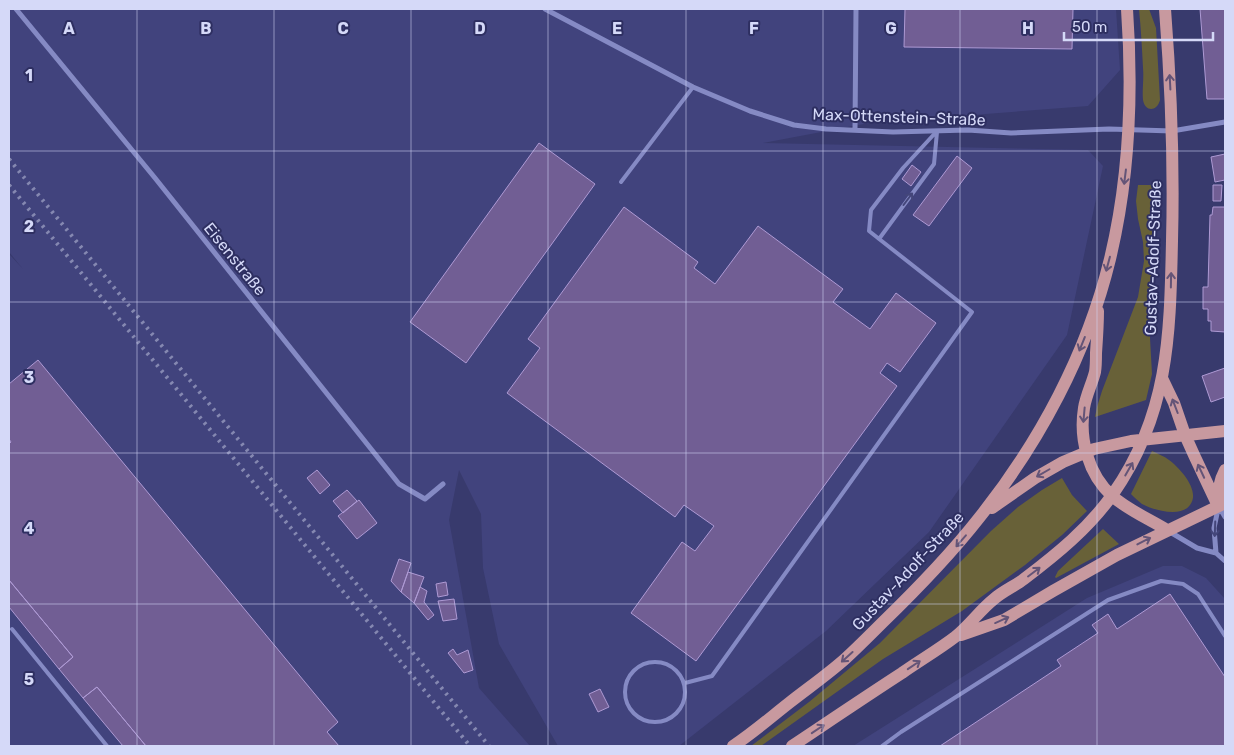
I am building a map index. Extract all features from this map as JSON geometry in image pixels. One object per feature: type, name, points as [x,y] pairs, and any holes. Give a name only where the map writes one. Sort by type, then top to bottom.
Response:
[{"type":"main road","name":"Gustav-Adolf-Straße","points":[[733,746],[845,660],[919,588],[979,519],[1015,470],[1042,427],[1074,362],[1099,298],[1110,261],[1120,214],[1129,129],[1130,70],[1127,9]]},
{"type":"main road","name":"Gustav-Adolf-Straße","points":[[792,746],[956,636],[994,599],[1022,581],[1064,547],[1087,525],[1112,496],[1133,462],[1156,406],[1166,352],[1170,311],[1172,131],[1165,9]]},
{"type":"main road","name":"Gustav-Adolf-Straße","points":[[1099,298],[1096,370],[1088,391],[1084,410],[1083,428],[1086,452],[1093,471],[1112,496],[1132,511],[1167,530]]},
{"type":"main road","points":[[1162,378],[1174,403],[1185,436],[1223,509]]},
{"type":"main road","points":[[979,519],[1035,478],[1063,462],[1086,452],[1119,443],[1225,431]]},
{"type":"main road","points":[[1223,509],[1218,491],[1220,480],[1225,470]]},
{"type":"main road","points":[[1167,530],[1223,509]]},
{"type":"main road","name":"Gustav-Adolf-Straße","points":[[956,636],[1004,620],[1095,568],[1167,530]]},
{"type":"street","name":"Eisenstraße","points":[[16,9],[155,178],[399,484],[425,499],[443,484]]},
{"type":"street","name":"Max-Ottenstein-Straße","points":[[545,9],[693,87],[750,111],[794,125],[893,132],[968,130],[1011,134],[1129,129]]},
{"type":"street","points":[[855,130],[856,9]]},
{"type":"street","points":[[1129,129],[1172,131],[1225,122]]},
{"type":"street","points":[[1216,553],[1214,528],[1223,509]]},
{"type":"street","points":[[1167,530],[1197,548],[1216,553],[1225,561]]},
{"type":"lane","points":[[621,182],[693,87]]},
{"type":"lane","points":[[685,683],[712,676],[972,312],[869,231],[871,210],[903,168],[937,131]]},
{"type":"lane","points":[[879,238],[934,164],[937,131]]},
{"type":"lane","points":[[882,746],[910,726],[1108,600],[1161,581],[1183,584],[1198,594],[1225,636]]},
{"type":"lane","points":[[12,629],[106,746]]},
{"type":"lane","points":[[656,661],[665,663],[674,668],[681,675],[685,683],[686,694],[678,712],[674,716],[660,722],[649,722],[640,718],[632,711],[627,702],[626,682],[631,673],[638,666],[646,662],[656,661]]},
{"type":"shaded area","points":[[9,9],[1116,9],[1120,70],[1088,106],[869,123],[763,143],[1088,150],[1103,166],[1067,335],[929,532],[826,631],[679,746],[558,746],[499,644],[483,568],[481,514],[459,470],[449,520],[479,688],[530,746],[9,746],[9,254],[23,269],[9,252]]},
{"type":"shaded area","points":[[1139,9],[1149,9],[1156,28],[1160,100],[1156,107],[1151,109],[1146,107],[1143,100]]},
{"type":"shaded area","points":[[1138,185],[1152,185],[1150,338],[1152,374],[1146,400],[1095,417],[1102,391],[1138,297],[1144,261],[1143,242],[1136,201]]},
{"type":"shaded area","points":[[1152,451],[1174,464],[1188,480],[1193,493],[1193,499],[1186,509],[1167,512],[1153,509],[1142,504],[1131,494]]},
{"type":"shaded area","points":[[1062,478],[1072,495],[1087,511],[1062,535],[962,611],[883,659],[761,746],[751,746],[809,702],[880,643],[991,531],[1018,507]]},
{"type":"shaded area","points":[[1103,529],[1119,544],[1056,578],[1058,571]]},
{"type":"shaded area","points":[[1163,566],[1182,566],[1206,578],[1225,599],[1225,746],[853,746],[1087,598]]},
{"type":"building","points":[[905,9],[1073,9],[1072,49],[904,47]]},
{"type":"building","points":[[1200,9],[1225,9],[1225,99],[1207,99]]},
{"type":"building","points":[[539,143],[595,184],[466,363],[410,322]]},
{"type":"building","points":[[1225,154],[1225,180],[1215,182],[1211,157]]},
{"type":"building","points":[[957,156],[972,168],[929,226],[913,215]]},
{"type":"building","points":[[912,165],[921,172],[911,186],[902,179]]},
{"type":"building","points":[[1213,185],[1222,185],[1221,201],[1213,201]]},
{"type":"building","points":[[624,207],[698,262],[694,268],[715,284],[758,226],[843,289],[833,302],[870,329],[896,293],[936,323],[900,372],[887,363],[880,373],[897,386],[696,661],[631,613],[682,542],[695,551],[714,526],[684,505],[675,517],[507,393],[540,348],[528,339]]},
{"type":"building","points":[[1213,207],[1225,207],[1225,332],[1211,331],[1211,321],[1208,321],[1208,309],[1203,309],[1203,287],[1208,287],[1210,215],[1212,215]]},
{"type":"building","points":[[38,360],[338,722],[327,732],[339,746],[146,746],[97,687],[83,698],[59,669],[73,657],[9,580],[9,444],[11,442],[9,439],[9,384]]},
{"type":"building","points":[[1225,368],[1225,397],[1211,402],[1202,376]]},
{"type":"building","points":[[317,470],[330,485],[320,494],[307,478]]},
{"type":"building","points":[[347,490],[357,501],[343,513],[333,501]]},
{"type":"building","points":[[359,500],[377,523],[357,539],[338,516]]},
{"type":"building","points":[[399,559],[411,563],[401,592],[391,581]]},
{"type":"building","points":[[408,572],[424,577],[414,603],[401,592]]},
{"type":"building","points":[[9,580],[73,657],[59,669],[9,607]]},
{"type":"building","points":[[446,582],[448,595],[438,597],[436,584]]},
{"type":"building","points":[[420,587],[427,591],[424,602],[434,615],[428,620],[414,603]]},
{"type":"building","points":[[1170,594],[1225,677],[1225,746],[940,746],[1061,666],[1057,660],[1098,633],[1092,625],[1108,614],[1117,629]]},
{"type":"building","points":[[454,599],[457,619],[443,621],[438,601]]},
{"type":"building","points":[[453,649],[457,655],[468,650],[473,670],[464,673],[448,653]]},
{"type":"building","points":[[97,687],[146,746],[123,746],[83,698]]},
{"type":"building","points":[[600,689],[609,707],[598,712],[589,694]]},
{"type":"railway","points":[[9,159],[489,746]]},
{"type":"railway","points":[[9,185],[470,746]]}]
